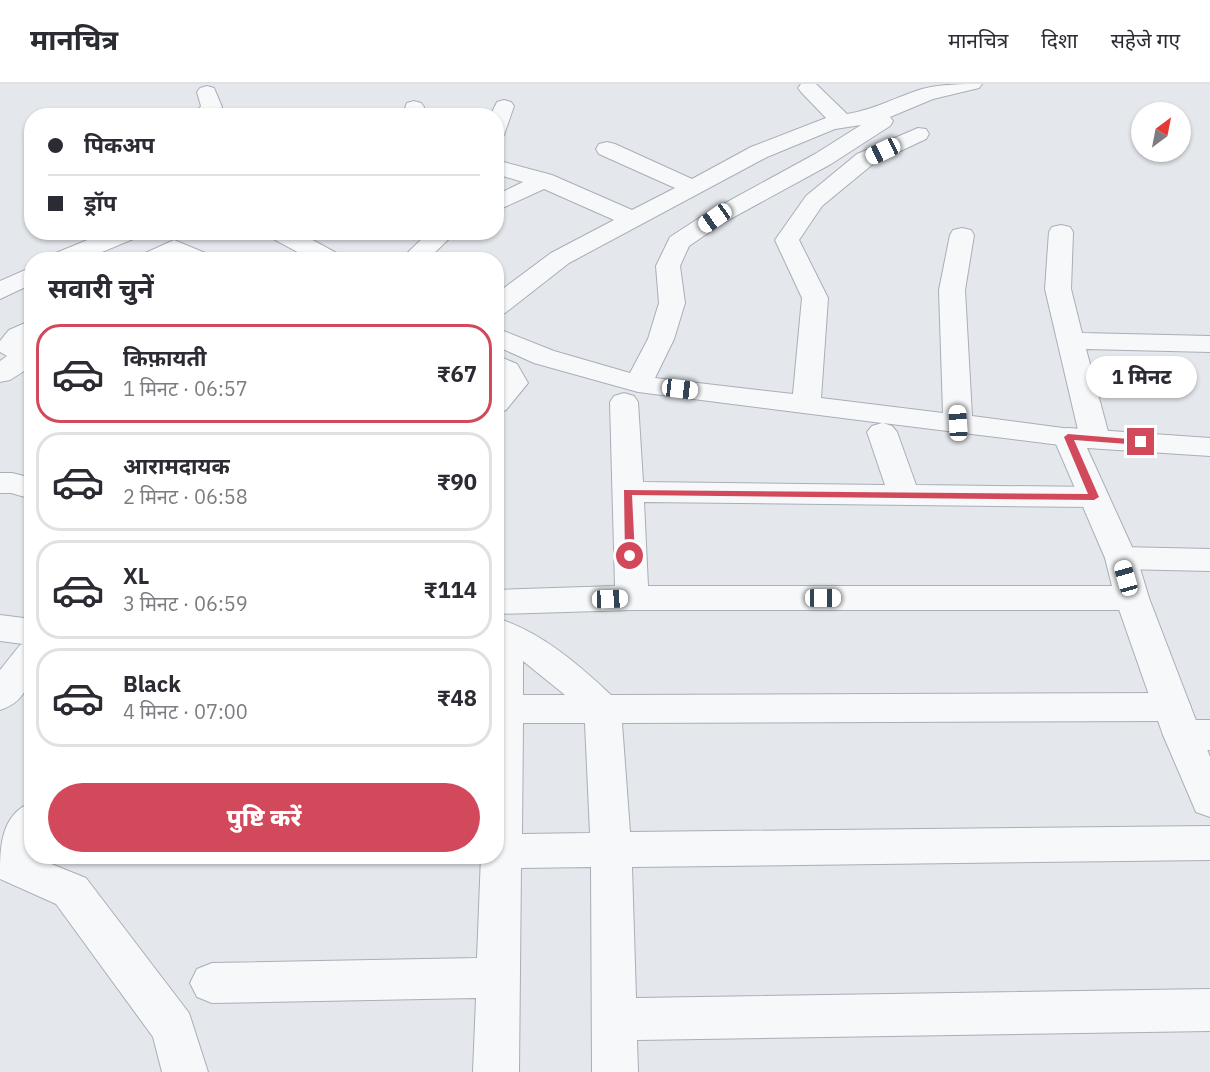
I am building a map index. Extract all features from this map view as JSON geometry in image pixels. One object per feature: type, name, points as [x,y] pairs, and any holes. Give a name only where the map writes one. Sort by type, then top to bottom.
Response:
[{"type":"street","points":[[504,301],[560,258],[759,152],[818,127],[872,117],[927,94],[972,84]]},
{"type":"street","points":[[808,88],[842,121]]},
{"type":"street","points":[[207,92],[211,108]]},
{"type":"street","points":[[632,598],[627,492],[631,393],[661,339],[672,303],[668,266],[679,242],[715,218],[823,159],[882,121],[872,117]]},
{"type":"street","points":[[806,405],[815,298],[787,240],[814,201],[865,159],[918,134]]},
{"type":"street","points":[[607,149],[692,187]]},
{"type":"street","points":[[504,169],[544,180],[633,219]]},
{"type":"street","points":[[504,200],[544,180]]},
{"type":"street","points":[[1060,232],[1058,289],[1071,341],[1077,442],[1094,497],[1121,558],[1132,598],[1188,726],[1210,801]]},
{"type":"street","points":[[958,423],[952,290],[962,235]]},
{"type":"street","points":[[80,252],[109,240]]},
{"type":"street","points":[[294,240],[316,252]]},
{"type":"street","points":[[421,252],[435,240]]},
{"type":"street","points":[[165,252],[174,247],[184,252]]},
{"type":"street","points":[[0,291],[24,278]]},
{"type":"street","points":[[24,333],[12,342],[11,348],[24,354]]},
{"type":"street","points":[[504,340],[631,393],[806,405],[958,423],[1077,442],[1210,447]]},
{"type":"street","points":[[1071,341],[1210,344]]},
{"type":"street","points":[[0,374],[24,359]]},
{"type":"street","points":[[504,368],[514,383],[504,395]]},
{"type":"street","points":[[882,432],[904,495]]},
{"type":"street","points":[[627,492],[1094,497]]},
{"type":"street","points":[[1121,558],[1210,560]]},
{"type":"street","points":[[504,622],[632,598],[1132,598]]},
{"type":"street","points":[[504,627],[527,646],[560,667],[603,709],[611,849],[615,1072]]},
{"type":"street","points":[[0,628],[24,631]]},
{"type":"street","points":[[0,696],[24,664]]},
{"type":"street","points":[[504,685],[506,710],[504,766]]},
{"type":"street","points":[[506,710],[603,709],[1188,726]]},
{"type":"street","points":[[24,829],[1,861],[71,891],[172,1028],[185,1072]]},
{"type":"street","points":[[504,851],[1210,843]]},
{"type":"street","points":[[496,1072],[501,864]]},
{"type":"street","points":[[212,983],[499,978]]},
{"type":"street","points":[[614,1019],[1210,1010]]},
{"type":"route","points":[[630,556],[627,492],[1094,497],[1068,437],[1141,442]]}]
